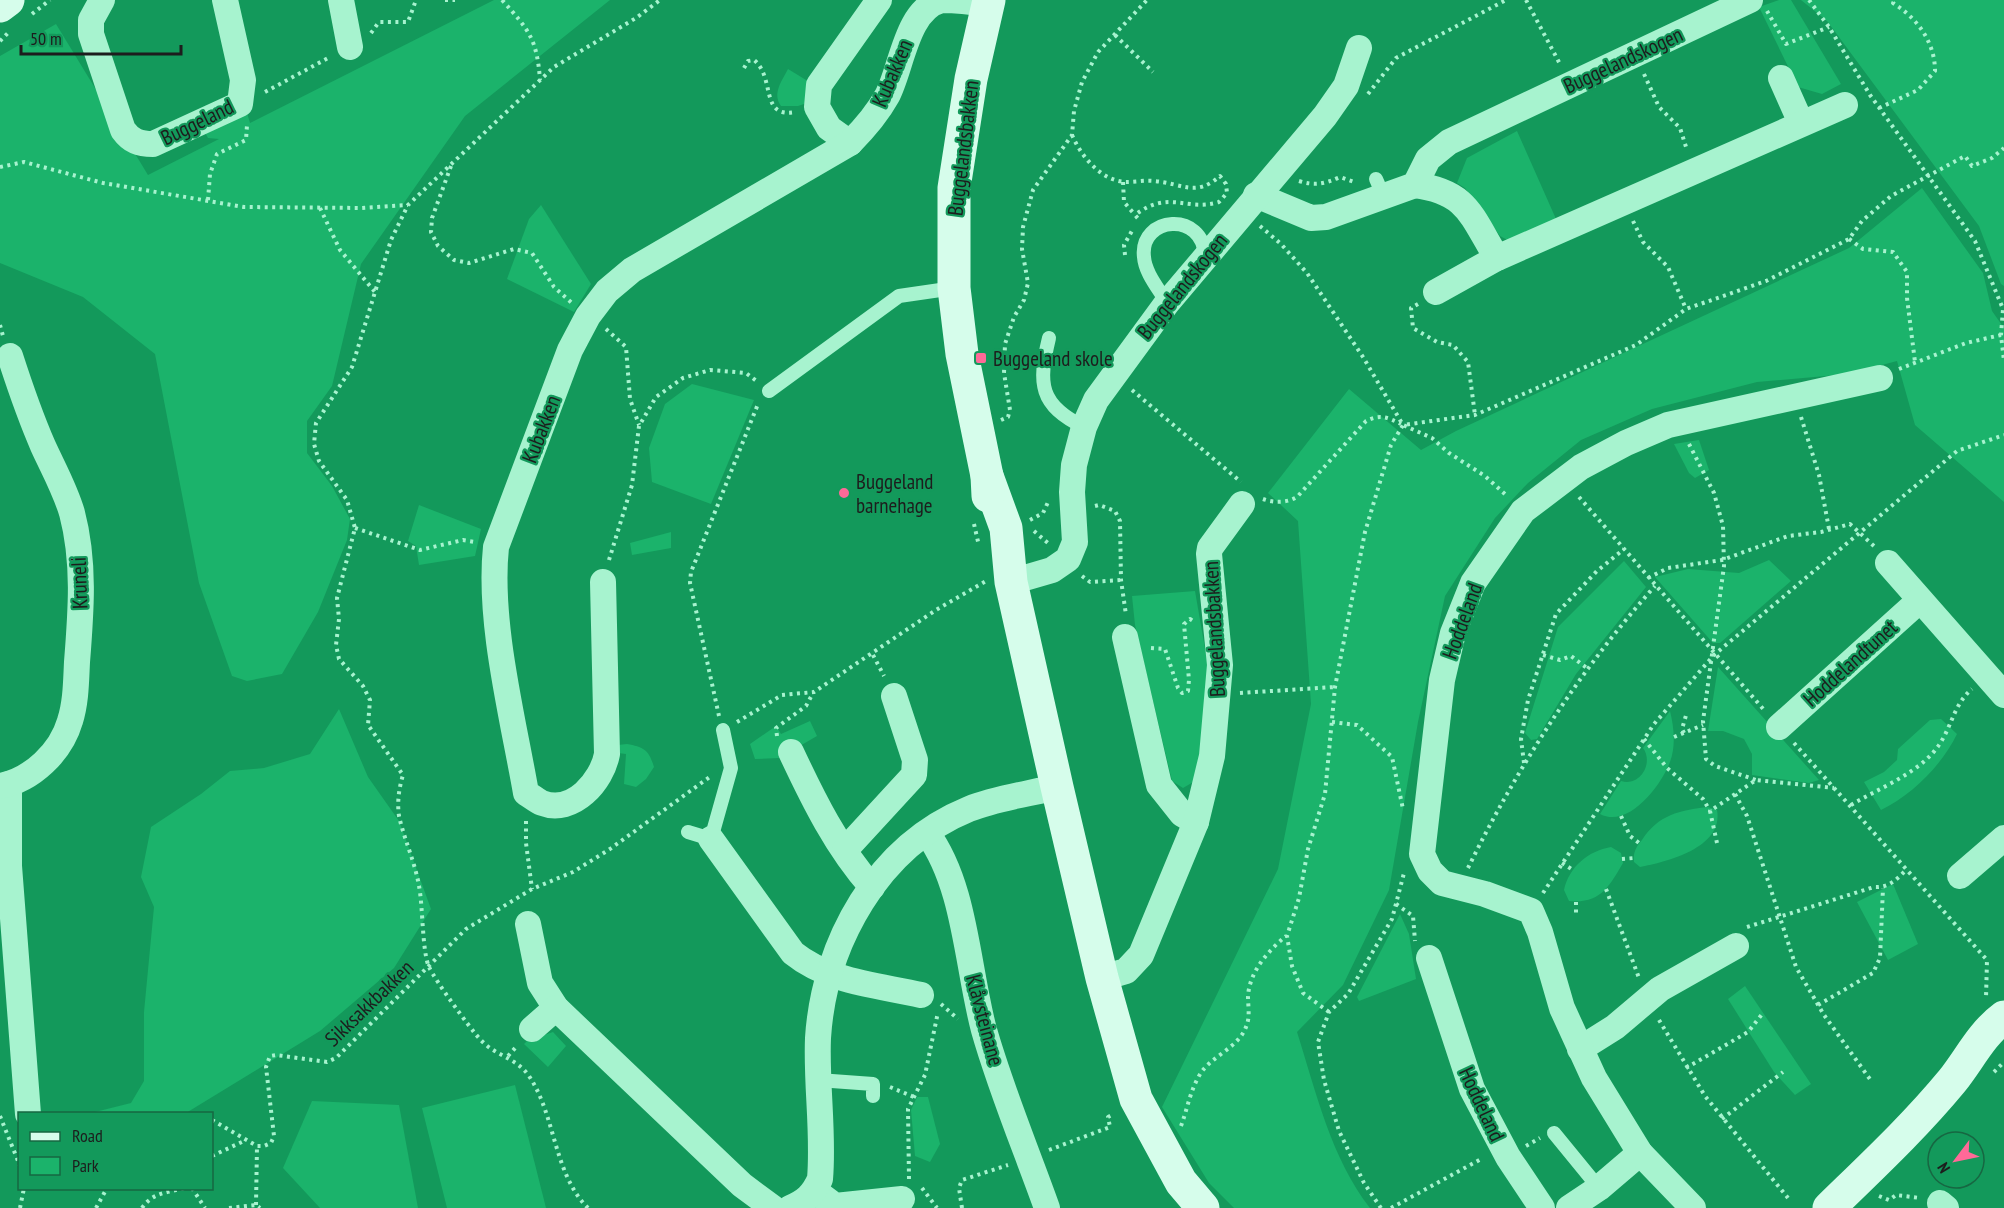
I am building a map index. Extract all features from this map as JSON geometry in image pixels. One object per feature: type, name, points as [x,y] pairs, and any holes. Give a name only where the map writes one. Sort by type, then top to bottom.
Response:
[{"type":"street","points":[[0,6],[8,0]]},
{"type":"street","name":"Buggeland","points":[[102,0],[91,20],[91,34],[123,130],[128,138],[141,144],[153,144],[240,104],[243,80],[225,0]]},
{"type":"street","points":[[341,0],[350,47]]},
{"type":"street","points":[[849,143],[829,129],[818,106],[819,85],[879,0]]},
{"type":"street","name":"Kubakken","points":[[526,793],[497,626],[493,576],[496,548],[570,350],[588,316],[608,291],[632,270],[849,143],[867,126],[887,96],[912,25],[921,14],[942,0],[988,2]]},
{"type":"street","name":"Buggelandskogen","points":[[1415,186],[1428,159],[1449,142],[1713,8],[1750,0]]},
{"type":"street","name":"Buggelandsbakken","points":[[988,2],[971,79],[954,188],[954,288],[962,354],[987,476],[1006,528],[999,581],[1057,787],[1102,978],[1136,1099],[1181,1182],[1203,1208]]},
{"type":"street","name":"Buggelandskogen","points":[[999,581],[1052,570],[1068,559],[1075,542],[1072,492],[1074,465],[1084,427],[1096,400],[1167,303],[1325,116],[1346,86],[1359,48]]},
{"type":"street","points":[[1781,78],[1801,123]]},
{"type":"street","points":[[1436,292],[1497,258],[1845,105]]},
{"type":"street","points":[[1256,195],[1311,218],[1326,217],[1380,187],[1440,188],[1462,201],[1497,258]]},
{"type":"street","name":"Kruneli","points":[[5,785],[26,777],[46,761],[59,744],[70,722],[75,698],[81,611],[81,571],[71,512],[62,485],[33,423],[10,356]]},
{"type":"street","name":"Hoddeland","points":[[1531,911],[1485,894],[1442,883],[1430,871],[1422,854],[1442,680],[1453,633],[1473,583],[1523,511],[1563,478],[1626,443],[1668,425],[1881,378]]},
{"type":"street","name":"Buggelandsbakken","points":[[1102,978],[1126,971],[1141,955],[1197,822],[1212,756],[1220,695],[1220,665],[1209,554],[1210,548],[1248,494]]},
{"type":"street","points":[[1888,562],[2004,695]]},
{"type":"street","points":[[526,793],[544,804],[569,804],[591,787],[604,769],[607,754],[603,582]]},
{"type":"street","name":"Hoddelandtunet","points":[[1779,727],[1920,600]]},
{"type":"street","points":[[1133,636],[1159,785],[1182,814],[1197,822]]},
{"type":"street","points":[[845,850],[914,775],[915,760],[894,696]]},
{"type":"street","points":[[791,752],[819,810],[858,871],[872,887]]},
{"type":"street","points":[[5,785],[28,1112]]},
{"type":"street","points":[[790,1208],[806,1200],[815,1191],[820,1179],[822,1161],[818,1080],[820,1009],[828,975],[853,915],[872,887],[903,851],[927,833],[971,808],[1057,787]]},
{"type":"street","name":"Klåvsteinane","points":[[927,833],[943,854],[953,886],[984,1030],[1047,1208]]},
{"type":"street","points":[[700,836],[793,953],[810,966],[828,975],[932,995]]},
{"type":"street","points":[[1960,876],[2004,838]]},
{"type":"street","points":[[1531,911],[1540,932],[1562,1008],[1594,1078],[1640,1153],[1693,1208]]},
{"type":"street","points":[[528,924],[540,983],[556,1008],[742,1185],[773,1208]]},
{"type":"street","points":[[1580,1049],[1615,1027],[1660,989],[1741,937]]},
{"type":"street","name":"Hoddeland","points":[[1429,958],[1472,1089],[1506,1153],[1542,1208]]},
{"type":"street","points":[[532,1029],[556,1008]]},
{"type":"street","points":[[1952,1081],[1991,1027],[2004,1017]]},
{"type":"street","points":[[1829,1208],[1894,1145],[1952,1081],[2004,1035]]},
{"type":"street","points":[[1569,1208],[1599,1188],[1640,1153]]},
{"type":"street","points":[[815,1191],[835,1206],[906,1191]]},
{"type":"lane","points":[[1167,303],[1145,265],[1143,255],[1150,236],[1166,225],[1186,226],[1201,239],[1205,259]]},
{"type":"lane","points":[[769,391],[898,296],[954,288]]},
{"type":"lane","points":[[1049,338],[1041,370],[1045,396],[1064,417],[1084,427]]},
{"type":"lane","points":[[700,836],[732,768],[723,730]]},
{"type":"lane","points":[[818,1080],[873,1090]]},
{"type":"lane","points":[[1554,1133],[1599,1188]]},
{"type":"path","points":[[445,0],[455,0]]},
{"type":"path","points":[[502,0],[519,20],[537,48],[540,81]]},
{"type":"path","points":[[588,1208],[576,1196],[556,1148],[546,1112],[529,1077],[517,1062],[495,1053],[479,1039],[429,967],[419,885],[399,814],[399,790],[403,775],[396,762],[374,737],[368,725],[370,700],[363,686],[339,659],[336,645],[339,619],[338,598],[355,528],[347,500],[332,476],[319,461],[314,444],[316,423],[352,367],[392,240],[408,205],[554,67],[636,18],[660,0]]},
{"type":"path","points":[[1135,215],[1161,201],[1200,205],[1219,202],[1227,193],[1226,184],[1220,176],[1211,185],[1201,188],[1176,186],[1155,180],[1123,182],[1100,172],[1080,153],[1072,135],[1074,111],[1082,82],[1098,52],[1148,0]]},
{"type":"path","points":[[1364,101],[1396,58],[1506,0]]},
{"type":"path","points":[[1527,0],[1549,39]]},
{"type":"path","points":[[1809,0],[1829,27],[1879,108],[1975,241],[2003,309],[2001,335],[2004,361]]},
{"type":"path","points":[[1879,108],[1918,90],[1935,71],[1935,54],[1912,15],[1893,3],[1894,0]]},
{"type":"path","points":[[1776,29],[1786,44],[1829,27]]},
{"type":"path","points":[[1114,35],[1153,72]]},
{"type":"path","points":[[744,68],[748,61],[754,60],[760,66],[772,104],[777,111],[786,114],[818,106]]},
{"type":"path","points":[[1647,82],[1659,107],[1680,128],[1687,149]]},
{"type":"path","points":[[208,200],[210,174],[217,154],[246,140],[249,130],[240,104]]},
{"type":"path","points":[[1000,421],[1008,417],[1010,410],[1004,373],[1005,344],[1014,316],[1024,300],[1028,283],[1022,249],[1023,227],[1034,190],[1072,135]]},
{"type":"path","points":[[1926,175],[1965,156],[1972,166],[1982,163],[2004,148]]},
{"type":"path","points":[[0,166],[24,162],[103,183],[244,207],[362,208],[408,205]]},
{"type":"path","points":[[453,162],[432,218],[431,232],[438,246],[454,260],[469,264],[514,249],[532,253],[554,287],[626,347],[630,399],[639,426]]},
{"type":"path","points":[[1298,181],[1311,185],[1323,184],[1340,177],[1356,183]]},
{"type":"path","points":[[1123,182],[1124,202],[1140,222]]},
{"type":"path","points":[[320,208],[340,250],[375,293]]},
{"type":"path","points":[[1259,226],[1281,244],[1306,273],[1363,357],[1403,425]]},
{"type":"path","points":[[1849,239],[1863,249],[1893,252],[1907,272],[1907,298],[1915,362]]},
{"type":"path","points":[[1643,242],[1668,267],[1686,309]]},
{"type":"path","points":[[1436,292],[1411,308],[1413,328],[1437,342],[1453,345],[1468,362],[1476,415]]},
{"type":"path","points":[[1881,378],[1915,362],[1966,343],[2001,335]]},
{"type":"path","points":[[603,582],[632,485],[639,426],[656,397],[683,378],[710,369],[746,373],[769,391],[759,402],[691,572],[690,583],[723,730],[782,695],[814,692]]},
{"type":"path","points":[[1113,374],[1248,494],[1264,500],[1276,502],[1292,500],[1366,422],[1376,417],[1386,417],[1432,438],[1449,453],[1485,476],[1523,511]]},
{"type":"path","points":[[1795,398],[1819,475],[1829,529]]},
{"type":"path","points":[[1686,422],[1690,448],[1714,493],[1723,526],[1722,560],[1724,566],[1703,725],[1706,759],[1714,766],[1756,780],[1835,788]]},
{"type":"path","points":[[1531,911],[1644,739],[1714,655],[1957,451],[2004,435]]},
{"type":"path","points":[[1091,508],[1099,505],[1109,507],[1115,511],[1120,521],[1120,580],[1133,636],[1165,648],[1178,688],[1182,693],[1188,691],[1190,680],[1184,624],[1190,619],[1196,622]]},
{"type":"path","points":[[1648,578],[1668,568],[1722,560],[1788,536],[1850,524],[1861,531]]},
{"type":"path","points":[[355,528],[420,550],[463,540],[496,548]]},
{"type":"path","points":[[1524,766],[1521,740],[1528,700],[1557,614],[1597,571],[1624,549]]},
{"type":"path","points":[[1090,582],[1120,580]]},
{"type":"path","points":[[791,752],[785,737],[778,738],[776,728],[806,706],[814,692],[936,610],[999,581]]},
{"type":"path","points":[[1464,877],[1489,825],[1524,766],[1588,669],[1655,586]]},
{"type":"path","points":[[1544,655],[1560,660],[1571,656],[1588,669]]},
{"type":"path","points":[[1851,805],[1914,769],[1939,746],[1961,698],[1987,676]]},
{"type":"path","points":[[1220,695],[1335,687]]},
{"type":"path","points":[[1684,733],[1682,729],[1687,712]]},
{"type":"path","points":[[1332,722],[1357,725],[1392,757],[1406,818]]},
{"type":"path","points":[[1674,737],[1703,725]]},
{"type":"path","points":[[1644,739],[1667,768],[1703,799],[1710,811],[1717,843]]},
{"type":"path","points":[[429,967],[466,929],[532,889],[573,872],[610,849],[709,777],[732,768]]},
{"type":"path","points":[[1710,811],[1756,780]]},
{"type":"path","points":[[526,793],[526,843],[532,889]]},
{"type":"path","points":[[1735,794],[1747,816],[1796,967],[1818,1005],[1872,1082]]},
{"type":"path","points":[[1621,816],[1630,836],[1639,843]]},
{"type":"path","points":[[1622,859],[1634,858]]},
{"type":"path","points":[[1381,1208],[1351,1158],[1323,1080],[1318,1042],[1329,1012],[1348,994],[1392,920],[1407,862]]},
{"type":"path","points":[[1562,863],[1574,870]]},
{"type":"path","points":[[1741,937],[1780,918],[1874,887],[1883,888],[1907,869]]},
{"type":"path","points":[[1818,1005],[1873,973],[1880,958],[1883,888]]},
{"type":"path","points":[[1606,889],[1647,999],[1686,1068],[1722,1119],[1788,1198]]},
{"type":"path","points":[[1576,902],[1576,916]]},
{"type":"path","points":[[1396,904],[1413,916],[1415,941],[1429,958]]},
{"type":"path","points":[[1168,1159],[1198,1077],[1211,1062],[1235,1043],[1248,1024],[1248,993],[1254,973],[1275,945],[1287,936],[1292,966],[1303,993],[1329,1012]]},
{"type":"path","name":"Sikksakkbakken","points":[[257,1146],[271,1143],[274,1136],[266,1060],[276,1055],[327,1062],[336,1058],[429,967]]},
{"type":"path","points":[[906,1191],[908,1109],[925,1075],[932,995]]},
{"type":"path","points":[[1686,1068],[1748,1032],[1763,1013]]},
{"type":"path","points":[[1722,1119],[1783,1072]]},
{"type":"path","points":[[873,1090],[899,1088],[914,1097]]},
{"type":"path","points":[[962,1208],[959,1188],[962,1180],[1029,1158],[1110,1126],[1108,1117],[1116,1113]]},
{"type":"path","points":[[0,1116],[18,1161]]},
{"type":"path","points":[[213,1121],[257,1146],[258,1206],[229,1208]]},
{"type":"path","points":[[1391,1208],[1463,1167],[1506,1153],[1551,1131],[1554,1133]]},
{"type":"path","points":[[213,1156],[246,1140]]},
{"type":"path","points":[[20,1208],[24,1190]]},
{"type":"path","points":[[96,1208],[106,1190]]},
{"type":"path","points":[[142,1208],[147,1200],[171,1190]]},
{"type":"path","points":[[193,1190],[205,1208]]},
{"type":"path","points":[[1876,1195],[1889,1200],[1896,1195],[1930,1199],[1943,1205]]},
{"type":"green space","points":[[494,0],[610,0],[465,116],[361,264],[332,386],[307,421],[307,453],[332,486],[350,519],[347,540],[318,612],[282,674],[247,681],[232,676],[199,583],[155,354],[83,297],[0,263],[0,56],[56,24],[148,175],[219,139],[208,138],[202,127],[245,106],[250,123]]},
{"type":"green space","points":[[1779,0],[1791,0],[1841,84],[1822,94],[1798,87],[1759,7]]},
{"type":"green space","points":[[1801,0],[2004,0],[2004,286],[2001,284],[1979,226],[1827,21]]},
{"type":"green space","points":[[788,69],[811,83],[810,102],[798,106],[781,106],[777,96]]},
{"type":"green space","points":[[1517,131],[1556,219],[1511,242],[1500,236],[1465,188],[1457,183],[1467,158]]},
{"type":"green space","points":[[1922,188],[1983,273],[1992,311],[2004,328],[2004,502],[1915,425],[1897,361],[1848,374],[1757,382],[1652,409],[1581,440],[1528,483],[1495,518],[1445,596],[1418,722],[1389,890],[1343,985],[1297,1032],[1318,1101],[1335,1146],[1356,1189],[1370,1208],[1234,1208],[1209,1183],[1162,1107],[1278,869],[1311,704],[1298,521],[1268,493],[1349,389],[1421,450],[1456,431],[1849,248]]},
{"type":"green space","points":[[541,205],[591,284],[574,312],[507,279],[529,219]]},
{"type":"green space","points":[[692,384],[754,400],[711,504],[652,482],[649,448],[665,404]]},
{"type":"green space","points":[[1699,440],[1709,470],[1695,478],[1689,473],[1674,444]]},
{"type":"green space","points":[[419,505],[481,529],[475,556],[419,565],[416,546],[408,541]]},
{"type":"green space","points":[[671,532],[671,548],[632,555],[630,543]]},
{"type":"green space","points":[[1769,560],[1791,581],[1720,643],[1713,643],[1655,577],[1688,569],[1739,573]]},
{"type":"green space","points":[[1624,561],[1646,587],[1576,674],[1537,739],[1531,740],[1525,733],[1558,627]]},
{"type":"green space","points":[[1195,591],[1212,689],[1195,781],[1183,788],[1172,781],[1135,625],[1132,596]]},
{"type":"green space","points":[[1718,667],[1819,780],[1809,783],[1752,775],[1752,754],[1744,739],[1723,731],[1708,731]]},
{"type":"green space","points":[[339,709],[368,777],[399,821],[431,909],[394,968],[320,1031],[188,1112],[95,1112],[131,1103],[144,1081],[144,1012],[154,907],[141,877],[151,827],[201,794],[230,771],[264,768],[310,754]]},
{"type":"green space","points":[[1670,711],[1674,743],[1666,772],[1651,793],[1632,810],[1621,816],[1611,817],[1600,814],[1621,781],[1634,780],[1643,772],[1647,760],[1643,748]]},
{"type":"green space","points":[[1941,719],[1957,734],[1951,746],[1935,768],[1915,788],[1881,810],[1864,782],[1884,772],[1897,760],[1898,749],[1930,720]]},
{"type":"green space","points":[[810,721],[817,736],[779,758],[755,759],[750,744],[776,726],[781,734]]},
{"type":"green space","points":[[627,744],[645,750],[654,767],[646,779],[636,787],[624,784],[626,754],[618,753],[618,745]]},
{"type":"green space","points":[[1708,807],[1717,810],[1717,823],[1712,834],[1703,843],[1678,857],[1664,861],[1640,867],[1634,862],[1637,847],[1648,832],[1663,819],[1679,812]]},
{"type":"green space","points":[[1611,847],[1621,853],[1623,863],[1608,886],[1589,900],[1569,901],[1564,890],[1575,867],[1587,856]]},
{"type":"green space","points":[[1893,884],[1918,944],[1888,960],[1857,902]]},
{"type":"green space","points":[[1400,914],[1409,934],[1416,979],[1359,1001],[1357,997]]},
{"type":"green space","points":[[1745,986],[1811,1084],[1795,1095],[1774,1072],[1728,999]]},
{"type":"green space","points":[[553,1032],[566,1046],[548,1067],[524,1044],[530,1038],[535,1042]]},
{"type":"green space","points":[[515,1085],[546,1208],[447,1208],[422,1108]]},
{"type":"green space","points":[[917,1097],[928,1097],[940,1144],[930,1162],[915,1156],[911,1110]]},
{"type":"green space","points":[[312,1101],[399,1105],[418,1208],[320,1208],[283,1168]]},
{"type":"place","name":"Buggeland skole","points":[[981,358]]},
{"type":"place","name":"Buggeland barnehage","points":[[844,493]]}]
